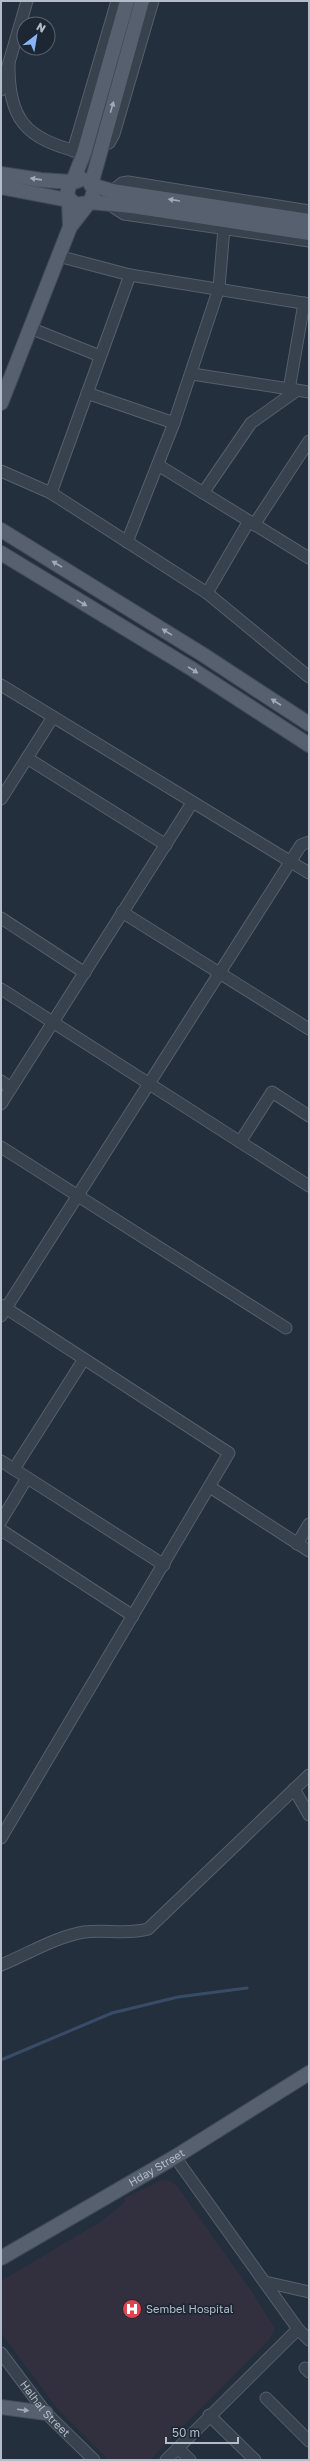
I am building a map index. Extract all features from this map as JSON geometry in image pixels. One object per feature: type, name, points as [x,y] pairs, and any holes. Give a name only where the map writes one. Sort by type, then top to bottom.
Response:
[{"type":"main road","points":[[70,227],[69,200],[66,192],[72,181],[79,152],[126,1]]},
{"type":"main road","points":[[1,403],[70,227],[93,196],[91,186],[101,145],[142,1]]},
{"type":"main road","points":[[1,174],[41,180],[72,181],[81,179],[109,197],[309,233]]},
{"type":"main road","points":[[1,187],[69,200],[79,206],[109,197],[309,221]]},
{"type":"main road","points":[[1,530],[202,654],[309,724]]},
{"type":"main road","points":[[1,553],[192,669],[309,745]]},
{"type":"main road","name":"Hday Street","points":[[1,2258],[175,2157],[309,2073]]},
{"type":"main road","points":[[1,2407],[46,2413]]},
{"type":"street","points":[[1,90],[27,1]]},
{"type":"street","points":[[9,62],[13,103],[18,119],[24,127],[39,136],[79,152],[117,1]]},
{"type":"street","points":[[101,145],[109,143],[114,134],[153,1]]},
{"type":"street","points":[[309,211],[128,182],[122,183],[109,197],[124,214],[309,241]]},
{"type":"street","points":[[127,542],[192,374],[219,288],[224,228]]},
{"type":"street","points":[[58,256],[130,275],[306,303],[293,390],[251,423],[203,493]]},
{"type":"street","points":[[51,493],[130,275]]},
{"type":"street","points":[[30,328],[100,356]]},
{"type":"street","points":[[192,374],[309,392]]},
{"type":"street","points":[[87,392],[174,423]]},
{"type":"street","points":[[207,593],[251,523],[309,441]]},
{"type":"street","points":[[158,465],[309,558]]},
{"type":"street","points":[[1,471],[51,493],[207,593],[309,677]]},
{"type":"street","points":[[1,685],[192,803],[309,873]]},
{"type":"street","points":[[2,795],[52,717]]},
{"type":"street","points":[[27,758],[166,845]]},
{"type":"street","points":[[1,1104],[192,803]]},
{"type":"street","points":[[1,1838],[229,1453],[84,1359],[3,1310],[301,845],[309,842]]},
{"type":"street","points":[[122,912],[309,1029]]},
{"type":"street","points":[[1,918],[85,973]]},
{"type":"street","points":[[1,989],[309,1186]]},
{"type":"street","points":[[1,1081],[11,1088]]},
{"type":"street","points":[[240,1142],[272,1092],[309,1116]]},
{"type":"street","points":[[1,1147],[286,1328]]},
{"type":"street","points":[[14,1469],[84,1359]]},
{"type":"street","points":[[1,1461],[164,1565]]},
{"type":"street","points":[[1,1521],[28,1478]]},
{"type":"street","points":[[210,1487],[309,1551]]},
{"type":"street","points":[[297,1544],[309,1524]]},
{"type":"street","points":[[1,1530],[133,1616]]},
{"type":"street","points":[[1,1965],[74,1934],[96,1931],[126,1932],[148,1929],[309,1775]]},
{"type":"street","points":[[294,1789],[309,1815]]},
{"type":"street","points":[[175,2157],[298,2329],[309,2340]]},
{"type":"street","points":[[265,2282],[309,2292]]},
{"type":"street","points":[[166,2460],[209,2415],[298,2329]]},
{"type":"street","name":"Halhal Street","points":[[1,2353],[46,2413],[94,2460]]},
{"type":"street","points":[[266,2398],[309,2441]]},
{"type":"street","points":[[209,2415],[256,2460]]},
{"type":"street","points":[[178,2448],[190,2460]]},
{"type":"shaded area","name":"Sembel Hospital","points":[[162,2180],[168,2180],[177,2186],[254,2295],[275,2329],[269,2340],[150,2460],[109,2460],[58,2409],[1,2333],[1,2281],[102,2221],[125,2202],[124,2198]]},
{"type":"waterway","points":[[1,2060],[112,2013],[178,1997],[247,1988]]},
{"type":"place","name":"Sembel Hospital","points":[[132,2309]]}]
